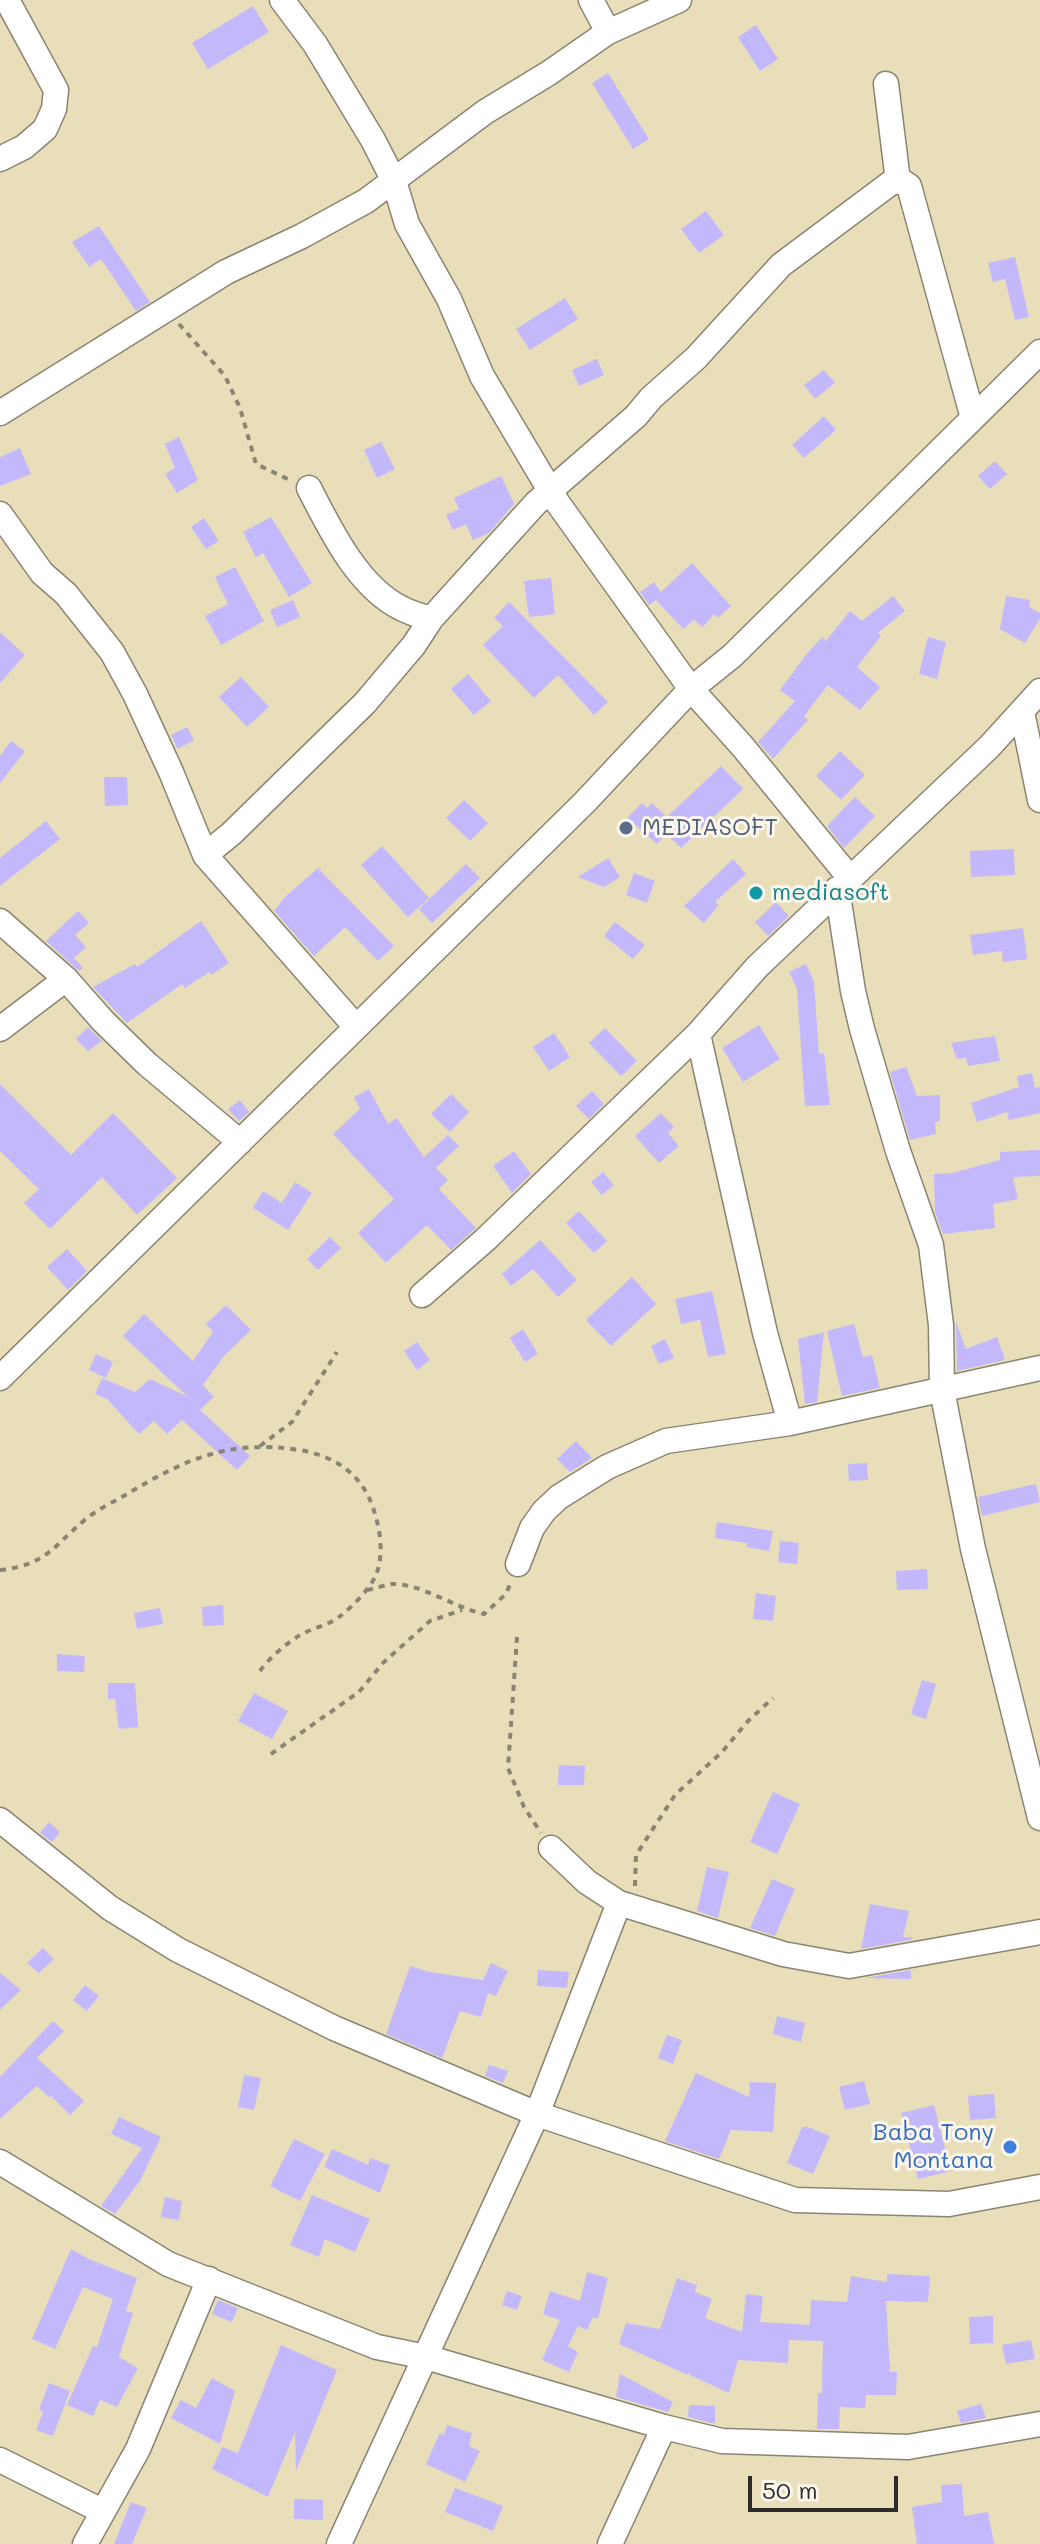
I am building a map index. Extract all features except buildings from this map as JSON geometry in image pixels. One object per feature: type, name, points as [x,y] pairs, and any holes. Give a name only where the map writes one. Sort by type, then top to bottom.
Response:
[{"type":"street","points":[[0,159],[24,147],[45,129],[54,109],[56,90],[7,0]]},
{"type":"street","points":[[282,0],[321,54],[373,140],[394,181],[407,224],[449,299],[482,376],[550,489],[691,689],[743,747],[843,883],[850,976],[862,1029],[898,1151],[931,1245],[941,1325],[942,1390],[973,1549],[1040,1818]]},
{"type":"street","points":[[591,0],[608,32]]},
{"type":"street","points":[[0,413],[226,272],[366,201],[485,112],[608,32],[679,0]]},
{"type":"street","points":[[886,84],[898,181]]},
{"type":"street","points":[[205,855],[231,834],[365,703],[414,645],[431,619],[550,489],[636,416],[651,398],[696,358],[781,265],[892,182],[909,186],[973,418]]},
{"type":"street","points":[[0,1378],[585,802],[691,689],[732,656],[1040,352]]},
{"type":"street","points":[[309,488],[337,542],[367,580],[382,596],[401,608],[431,619]]},
{"type":"street","points":[[0,514],[42,573],[66,594],[112,652],[159,746],[205,855],[356,1027]]},
{"type":"street","points":[[422,1295],[486,1239],[698,1034],[757,967],[989,747],[1040,691]]},
{"type":"street","points":[[1022,712],[1040,800]]},
{"type":"street","points":[[0,921],[66,979],[147,1064],[240,1142]]},
{"type":"street","points":[[0,1029],[66,979]]},
{"type":"street","points":[[698,1034],[765,1333],[790,1423]]},
{"type":"street","points":[[518,1564],[532,1528],[559,1497],[607,1467],[666,1441],[790,1423],[1040,1368]]},
{"type":"street","points":[[0,1820],[110,1908],[178,1950],[334,2028],[537,2114],[795,2200],[949,2204],[1040,2187]]},
{"type":"street","points":[[551,1848],[587,1882],[783,1954],[849,1966],[1040,1932]]},
{"type":"street","points":[[339,2544],[537,2114],[627,1895]]},
{"type":"street","points":[[0,2162],[168,2264],[377,2347],[426,2357],[664,2427],[722,2441],[908,2447],[1040,2424]]},
{"type":"street","points":[[85,2544],[138,2449],[209,2279]]},
{"type":"street","points":[[610,2544],[664,2427]]},
{"type":"street","points":[[0,2460],[102,2511]]},
{"type":"path","points":[[165,309],[225,376],[240,408],[256,464],[309,488]]},
{"type":"path","points":[[259,1447],[292,1422],[337,1352]]},
{"type":"path","points":[[0,1570],[23,1567],[52,1552],[87,1518],[193,1458],[259,1447],[320,1454],[349,1470],[364,1487],[374,1509],[380,1547],[376,1574],[365,1591],[338,1618],[300,1635],[265,1663],[260,1671]]},
{"type":"path","points":[[365,1591],[393,1584],[431,1594],[462,1610],[484,1614],[506,1594],[518,1564]]},
{"type":"path","points":[[271,1754],[359,1692],[383,1663],[430,1621],[462,1610]]},
{"type":"path","points":[[517,1637],[508,1768],[524,1807],[551,1848]]},
{"type":"path","points":[[627,1895],[636,1855],[675,1795],[722,1752],[773,1698]]},
{"type":"place","name":"MEDIASOFT","points":[[626,828]]},
{"type":"place","name":"mediasoft","points":[[756,893]]},
{"type":"place","name":"Baba Tony Montana","points":[[1010,2147]]}]
